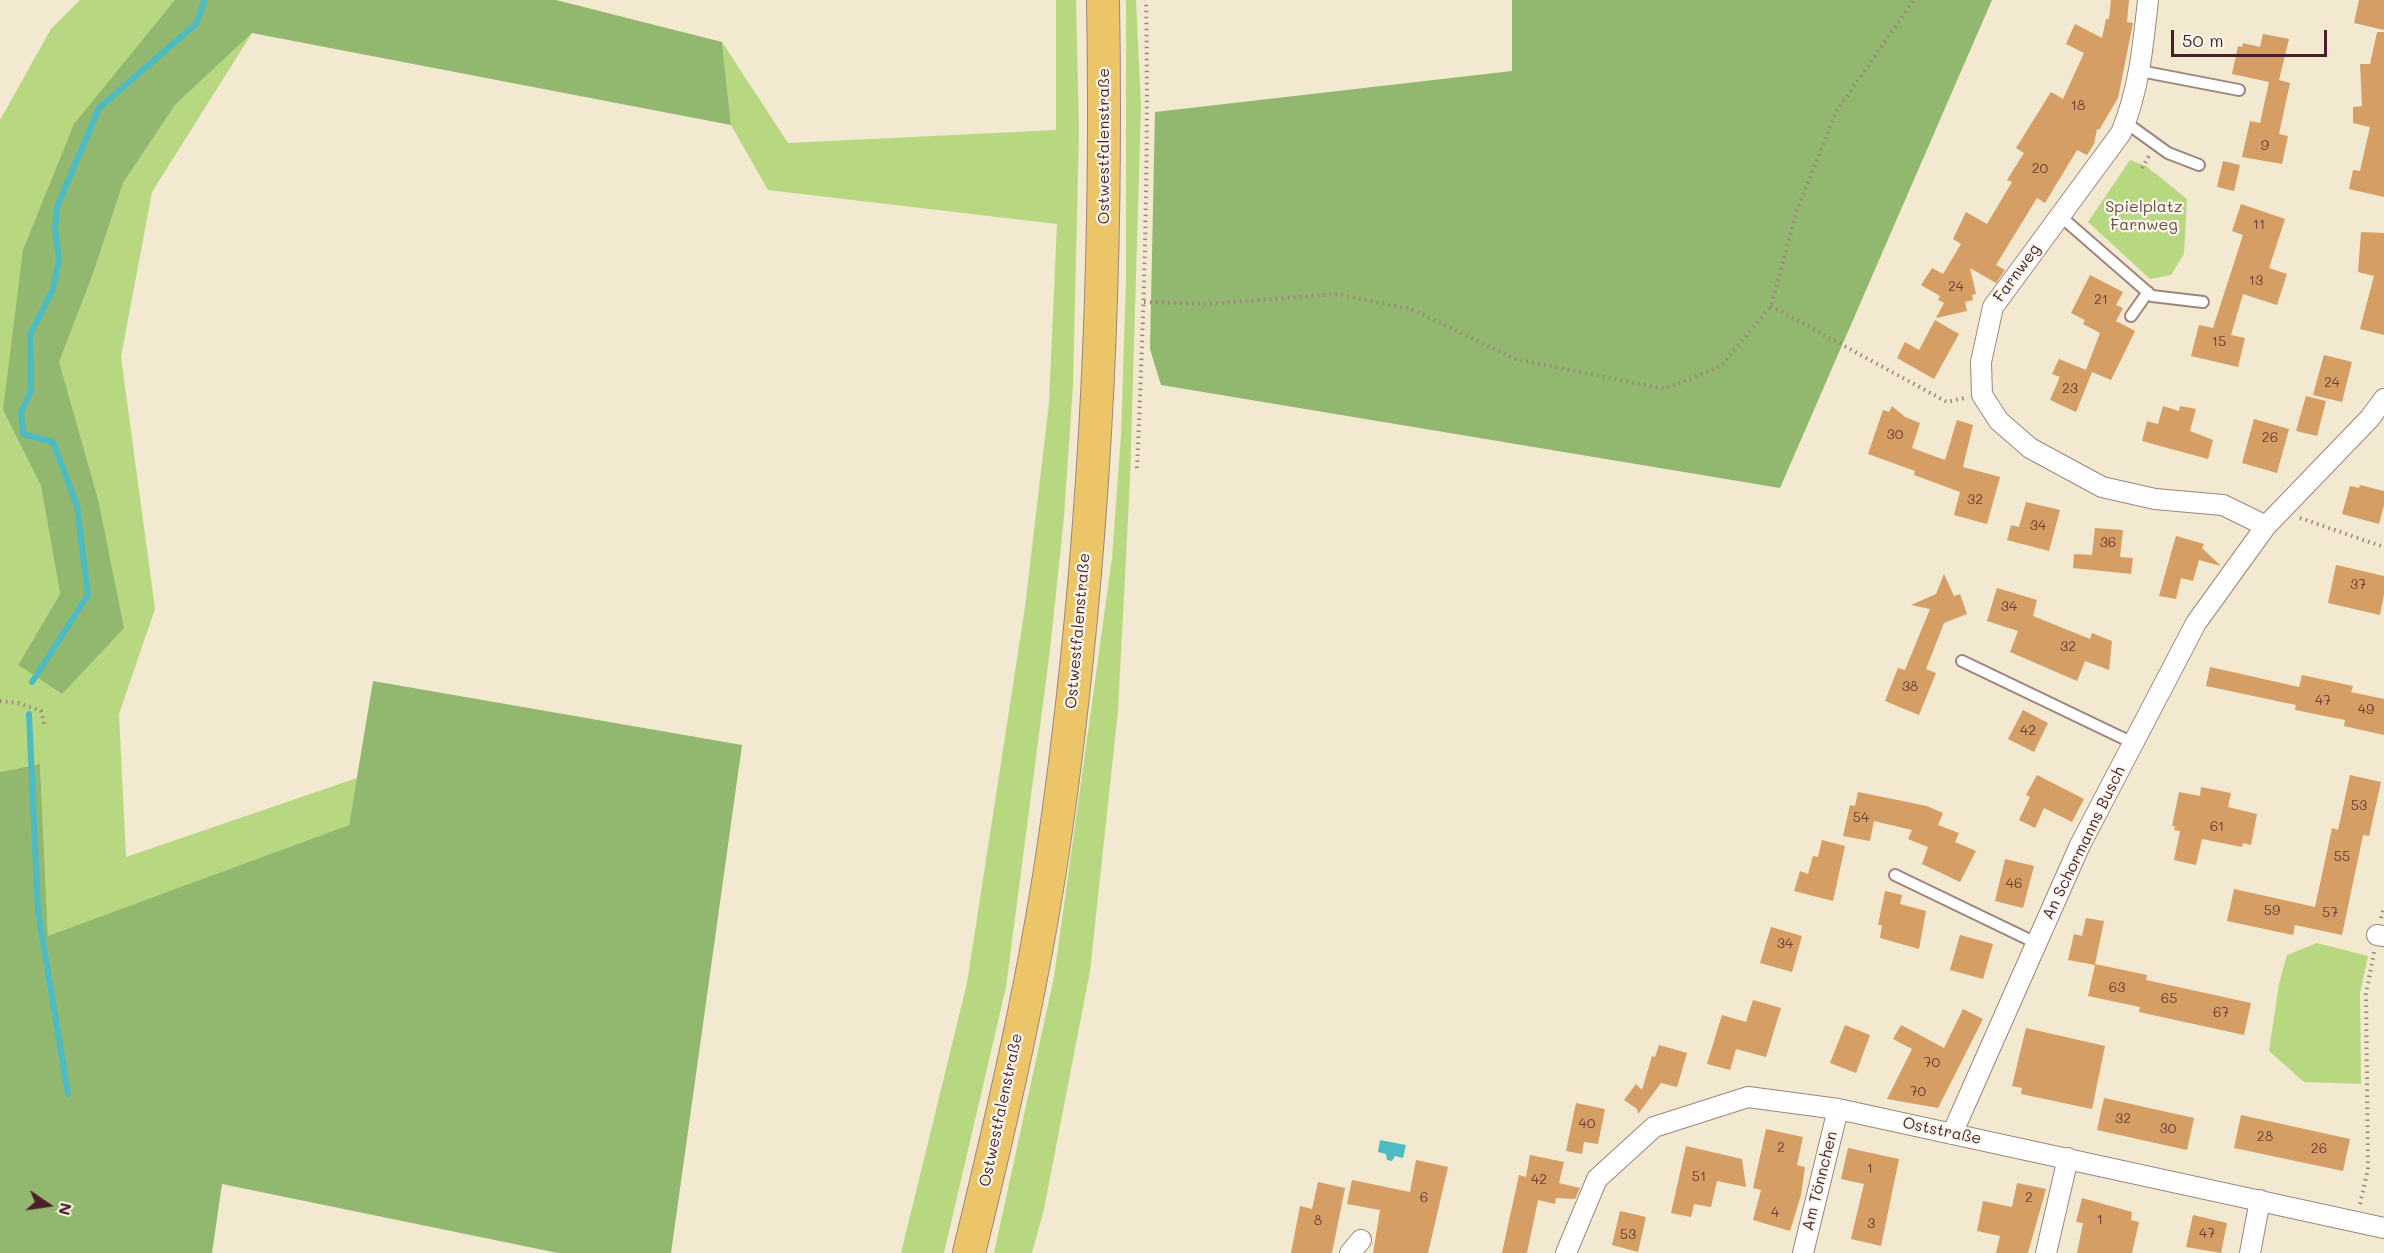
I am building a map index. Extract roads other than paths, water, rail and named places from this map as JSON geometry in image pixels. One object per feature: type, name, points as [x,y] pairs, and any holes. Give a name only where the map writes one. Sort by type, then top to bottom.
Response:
[{"type":"main road","name":"Ostwestfalenstraße","points":[[969,1253],[1033,957],[1056,833],[1076,675],[1096,427],[1103,297],[1106,158],[1103,0]]},
{"type":"street","name":"Farnweg","points":[[2148,0],[2140,71],[2126,122],[2114,143],[2059,214],[1993,307],[1981,362],[1982,395],[1999,421],[2030,448],[2102,487],[2155,499],[2223,505],[2265,526]]},
{"type":"street","name":"An Schormanns Busch","points":[[1952,1134],[2080,845],[2196,623],[2265,526],[2370,418],[2384,399]]},
{"type":"street","name":"Oststraße","points":[[1566,1253],[1597,1179],[1654,1127],[1748,1097],[1838,1109],[2384,1228]]},
{"type":"street","name":"Am Tönnchen","points":[[1803,1253],[1838,1109]]},
{"type":"street","points":[[2046,1253],[2068,1158]]},
{"type":"street","points":[[2250,1253],[2260,1200]]},
{"type":"lane","points":[[2140,71],[2239,90]]},
{"type":"lane","points":[[2126,122],[2168,153],[2199,165]]},
{"type":"lane","points":[[2059,214],[2152,296],[2203,302]]},
{"type":"lane","points":[[2131,316],[2148,292]]},
{"type":"lane","points":[[1962,661],[2133,743]]},
{"type":"lane","points":[[1895,875],[2036,943]]},
{"type":"water","points":[[1380,1140],[1406,1145],[1403,1158],[1395,1156],[1392,1161],[1387,1160],[1386,1154],[1378,1152]]},
{"type":"waterway","points":[[32,682],[88,595],[77,506],[53,442],[23,434],[21,412],[31,391],[30,335],[53,289],[59,260],[55,229],[57,207],[99,108],[196,24],[205,0]]},
{"type":"waterway","points":[[29,714],[38,911],[68,1094]]},
{"type":"park label","name":"Spielplatz Farnweg","points":[[2144,216]]}]
